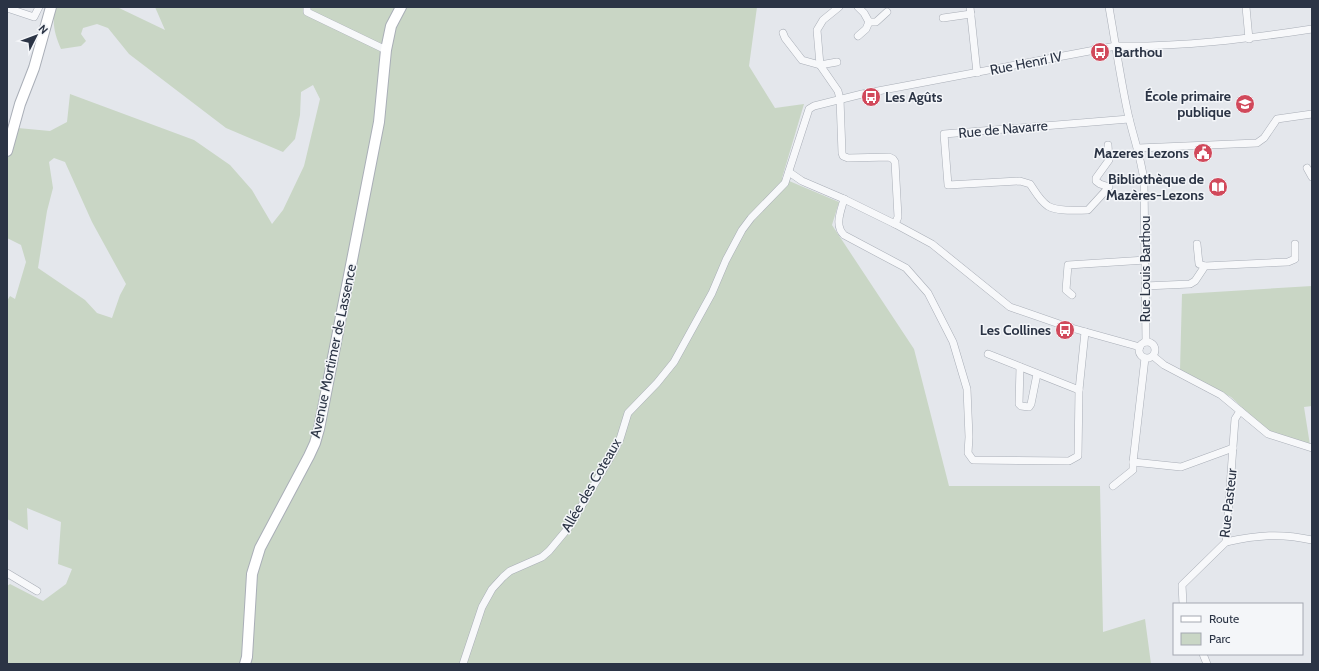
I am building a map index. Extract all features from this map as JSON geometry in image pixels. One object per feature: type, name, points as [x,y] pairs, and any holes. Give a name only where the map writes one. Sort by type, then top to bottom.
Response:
[{"type":"street","points":[[7,8],[34,17],[38,7]]},
{"type":"street","points":[[7,151],[20,104],[34,68],[51,7]]},
{"type":"street","points":[[307,7],[307,12],[386,50]]},
{"type":"street","name":"Avenue Mortimer de Lassence","points":[[245,664],[247,657],[252,574],[260,548],[309,456],[319,429],[378,122],[386,50],[391,26],[401,7]]},
{"type":"street","points":[[839,7],[823,20],[817,30],[820,65],[838,91],[840,99],[842,153],[843,156],[848,158],[889,157],[894,159],[898,217],[895,224]]},
{"type":"street","points":[[858,7],[864,13],[869,22]]},
{"type":"street","name":"Rue Louis Barthou","points":[[1109,7],[1129,119],[1142,161],[1144,180],[1146,260],[1146,342]]},
{"type":"street","points":[[1246,7],[1249,38]]},
{"type":"street","points":[[942,18],[970,10],[977,73]]},
{"type":"street","points":[[869,22],[876,22],[887,12]]},
{"type":"street","points":[[858,36],[866,29],[869,22]]},
{"type":"street","name":"Rue Henri IV","points":[[789,172],[791,161],[809,109],[814,106],[840,99],[1116,46],[1137,46],[1249,38],[1312,29]]},
{"type":"street","points":[[783,33],[785,38],[802,60],[820,65],[838,62]]},
{"type":"street","points":[[1138,148],[1257,144],[1264,138],[1277,119],[1312,114]]},
{"type":"street","name":"Rue de Navarre","points":[[1108,145],[1109,160],[1096,178],[1096,181],[1109,187],[1088,210],[1064,210],[1049,207],[1030,184],[1020,181],[948,184],[944,134],[1129,119]]},
{"type":"street","points":[[1307,168],[1312,177]]},
{"type":"street","points":[[789,172],[802,181],[844,199],[932,244],[1010,307],[1085,332],[1140,347]]},
{"type":"street","name":"Allée des Coteaux","points":[[463,664],[482,607],[492,589],[502,577],[510,571],[542,557],[550,551],[569,527],[613,453],[620,439],[628,413],[657,383],[674,362],[712,293],[726,260],[742,230],[785,183],[789,172]]},
{"type":"street","points":[[844,199],[838,225],[840,230],[844,235],[906,268],[928,293],[953,342],[967,389],[968,453],[973,460],[1068,461],[1078,456],[1079,390],[1085,332]]},
{"type":"street","points":[[1197,244],[1199,264],[1205,266],[1288,262],[1295,259],[1295,244]]},
{"type":"street","points":[[1072,295],[1066,290],[1068,264],[1146,260]]},
{"type":"street","points":[[1145,286],[1190,284],[1195,281],[1205,266]]},
{"type":"street","points":[[1140,347],[1146,342],[1151,343],[1154,346],[1155,351],[1153,356]]},
{"type":"street","points":[[1140,347],[1140,353],[1146,358]]},
{"type":"street","points":[[988,354],[1079,390]]},
{"type":"street","points":[[1146,358],[1153,356]]},
{"type":"street","points":[[1153,356],[1164,365],[1221,395],[1268,434],[1312,448]]},
{"type":"street","points":[[1113,486],[1133,470],[1146,358]]},
{"type":"street","points":[[1020,367],[1021,406],[1029,407],[1031,404],[1038,374]]},
{"type":"street","name":"Rue Pasteur","points":[[1183,603],[1182,585],[1226,542],[1235,419],[1240,412]]},
{"type":"street","points":[[1133,462],[1181,467],[1233,448]]},
{"type":"street","points":[[1226,542],[1250,537],[1277,536],[1291,536],[1312,540]]},
{"type":"street","points":[[7,573],[37,592]]},
{"type":"green space","points":[[56,7],[117,7],[165,30],[155,7],[757,7],[749,66],[775,108],[804,104],[782,178],[839,202],[832,225],[914,349],[949,486],[1100,486],[1103,632],[1145,619],[1151,664],[7,664],[7,586],[10,584],[43,601],[66,584],[72,569],[58,564],[61,522],[27,508],[28,530],[7,519],[7,301],[10,296],[15,299],[26,262],[21,245],[7,238],[7,127],[50,131],[67,122],[70,94],[194,140],[230,165],[252,190],[272,224],[283,210],[304,166],[320,99],[313,85],[301,92],[300,115],[295,139],[283,152],[226,128],[129,54],[108,28],[97,24],[83,28],[81,34],[86,41],[81,46],[61,49],[54,28]],"holes":[[[54,158],[65,162],[92,222],[126,284],[120,295],[112,318],[97,313],[85,300],[38,268],[47,211],[53,188],[49,162]]]},
{"type":"green space","points":[[1312,286],[1312,406],[1304,407],[1310,445],[1269,433],[1231,397],[1180,370],[1182,294]]},
{"type":"place","name":"Barthou","points":[[1100,52]]},
{"type":"place","name":"Les Agûts","points":[[871,97]]},
{"type":"place","name":"École primaire publique","points":[[1245,104]]},
{"type":"place","name":"Mazeres Lezons","points":[[1203,153]]},
{"type":"place","name":"Bibliothèque de Mazères-Lezons","points":[[1218,187]]},
{"type":"place","name":"Les Collines","points":[[1065,330]]}]
